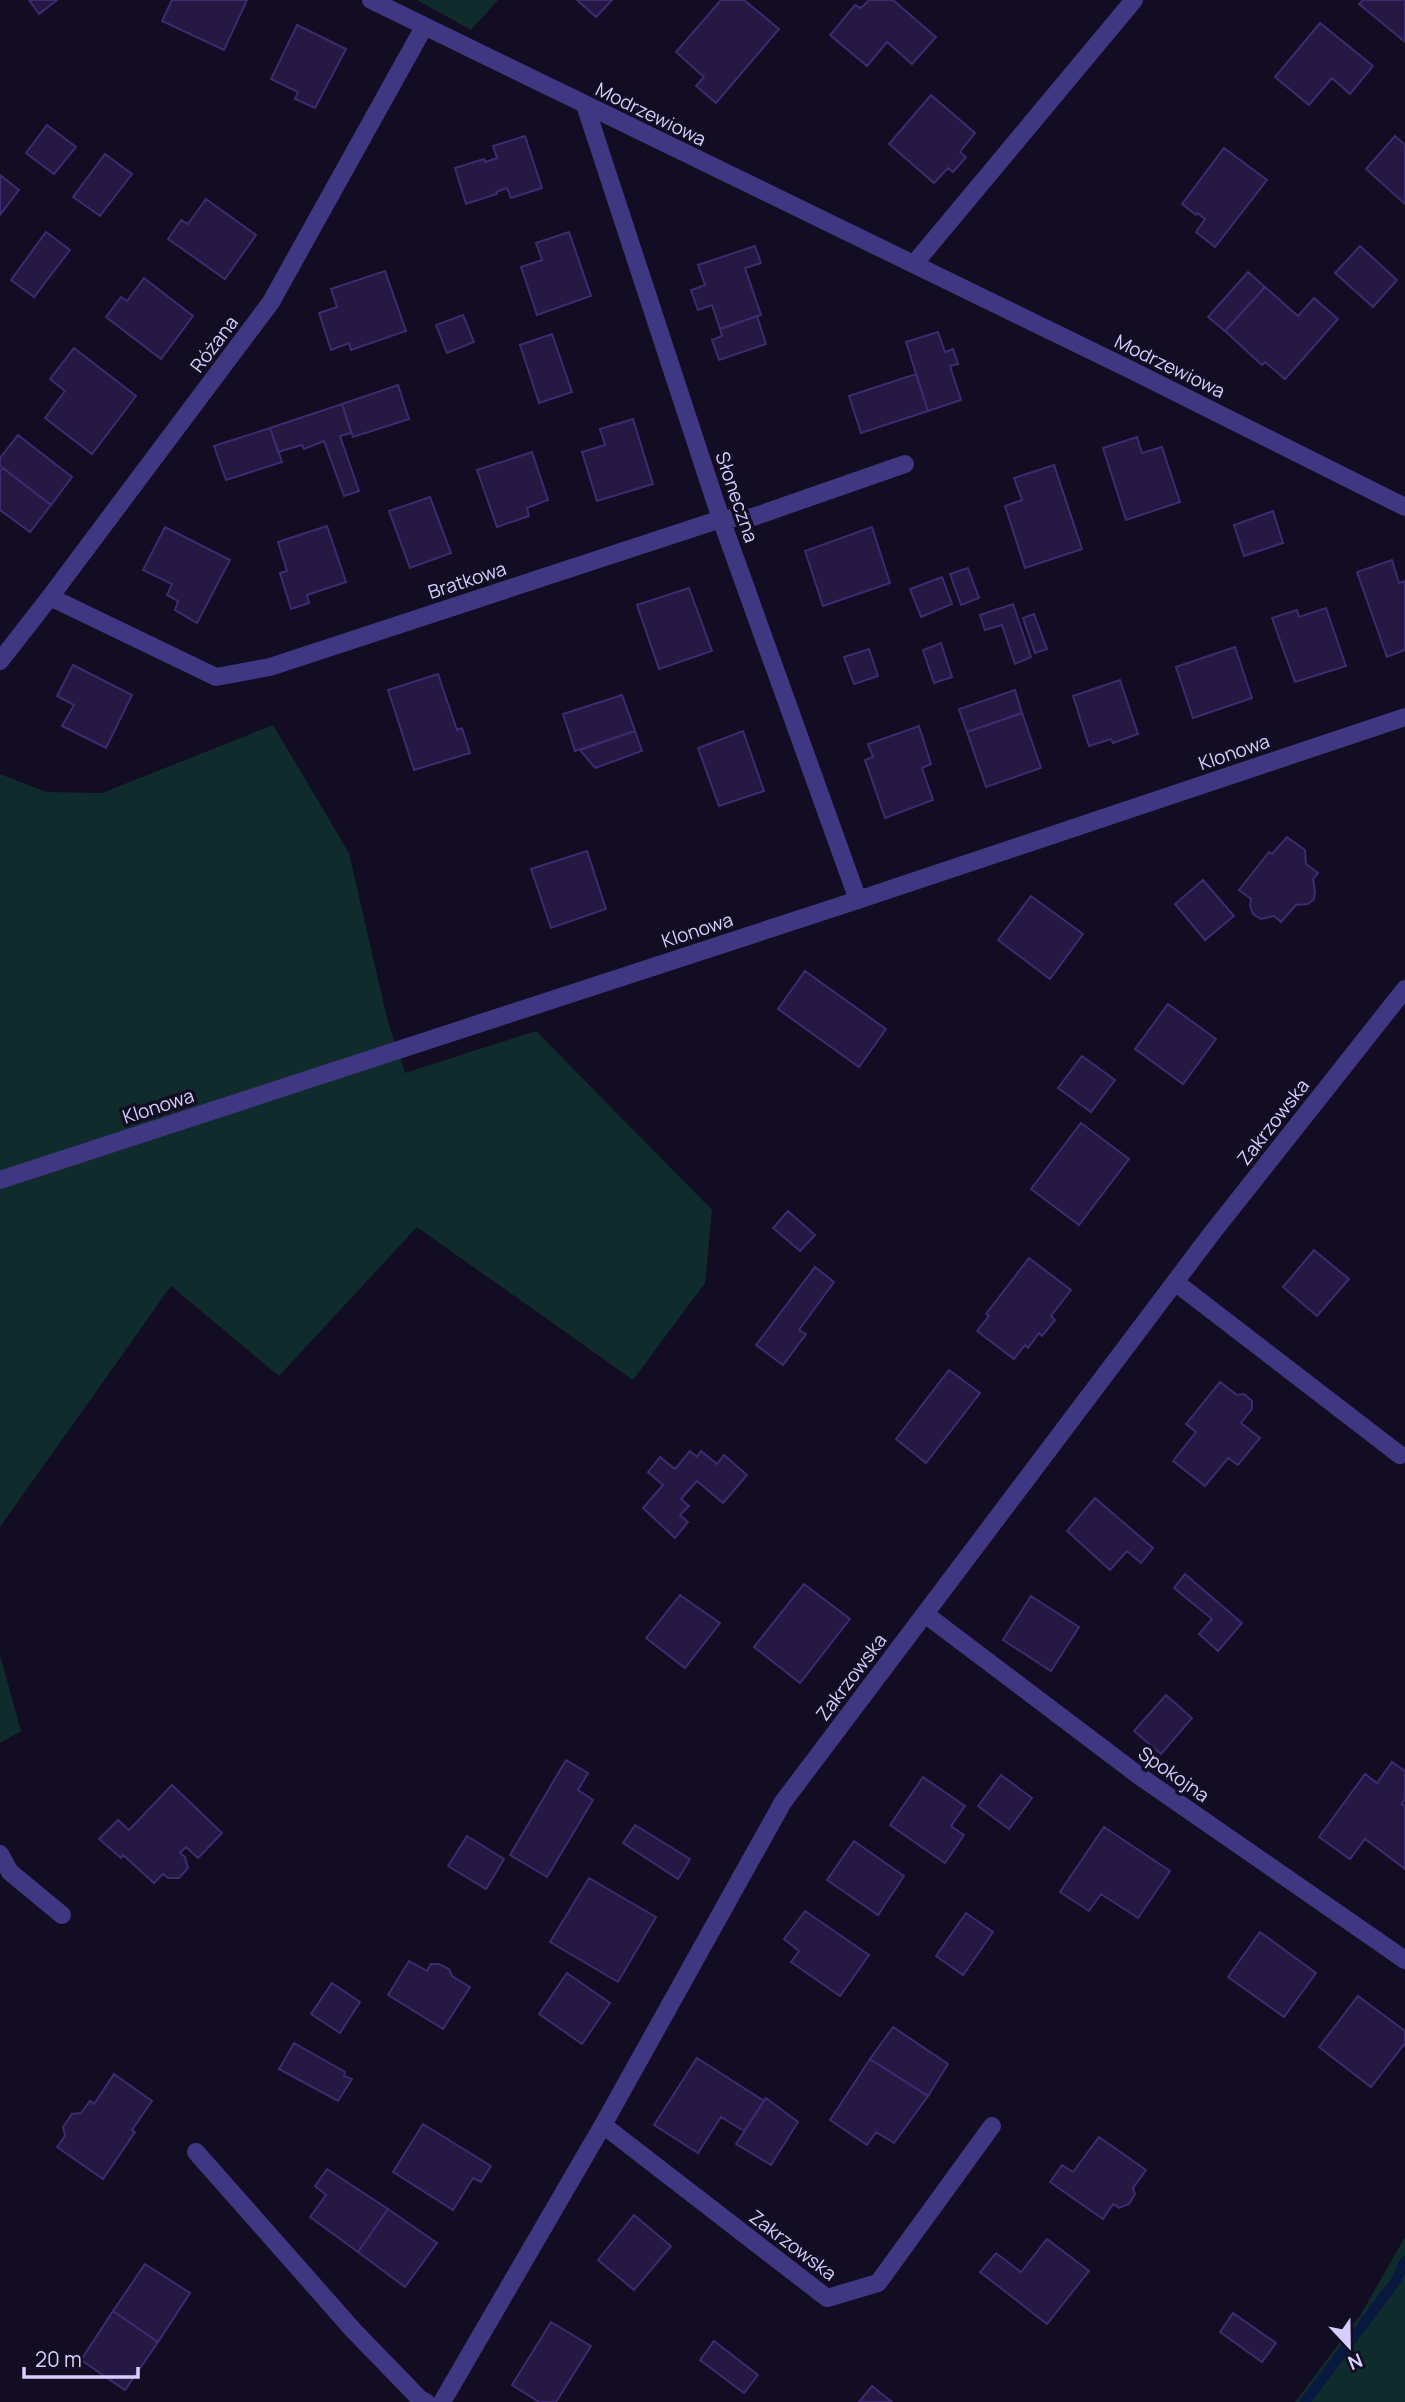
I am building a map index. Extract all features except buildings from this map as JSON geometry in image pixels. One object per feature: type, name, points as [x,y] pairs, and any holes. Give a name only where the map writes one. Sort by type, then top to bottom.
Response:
[{"type":"street","name":"Modrzewiowa","points":[[371,0],[1405,507]]},
{"type":"street","points":[[914,264],[1134,0]]},
{"type":"street","name":"Różana","points":[[0,661],[271,302],[424,27]]},
{"type":"street","name":"Słoneczna","points":[[585,105],[721,519],[858,900]]},
{"type":"street","name":"Bratkowa","points":[[50,597],[216,677],[270,667],[721,519],[753,517],[905,464]]},
{"type":"street","name":"Klonowa","points":[[0,1180],[858,900],[1405,717]]},
{"type":"street","name":"Zakrzowska","points":[[442,2402],[603,2126],[783,1802],[1175,1282],[1405,989]]},
{"type":"street","points":[[1175,1282],[1400,1455]]},
{"type":"street","name":"Spokojna","points":[[925,1614],[1138,1774],[1405,1960]]},
{"type":"street","points":[[0,1854],[10,1872],[62,1915]]},
{"type":"street","name":"Zakrzowska","points":[[603,2126],[827,2298],[878,2283],[992,2126]]},
{"type":"street","points":[[197,2152],[354,2331],[426,2402]]},
{"type":"green space","points":[[417,0],[498,0],[471,30]]},
{"type":"green space","points":[[273,725],[349,853],[388,1022],[405,1073],[536,1031],[712,1210],[705,1283],[633,1380],[417,1227],[279,1376],[171,1286],[0,1527],[0,774],[46,792],[102,793]]},
{"type":"green space","points":[[0,1655],[21,1731],[0,1743]]},
{"type":"green space","points":[[1405,2237],[1405,2402],[1295,2402],[1361,2314]]},
{"type":"waterway","points":[[1305,2402],[1397,2279],[1405,2261]]}]
